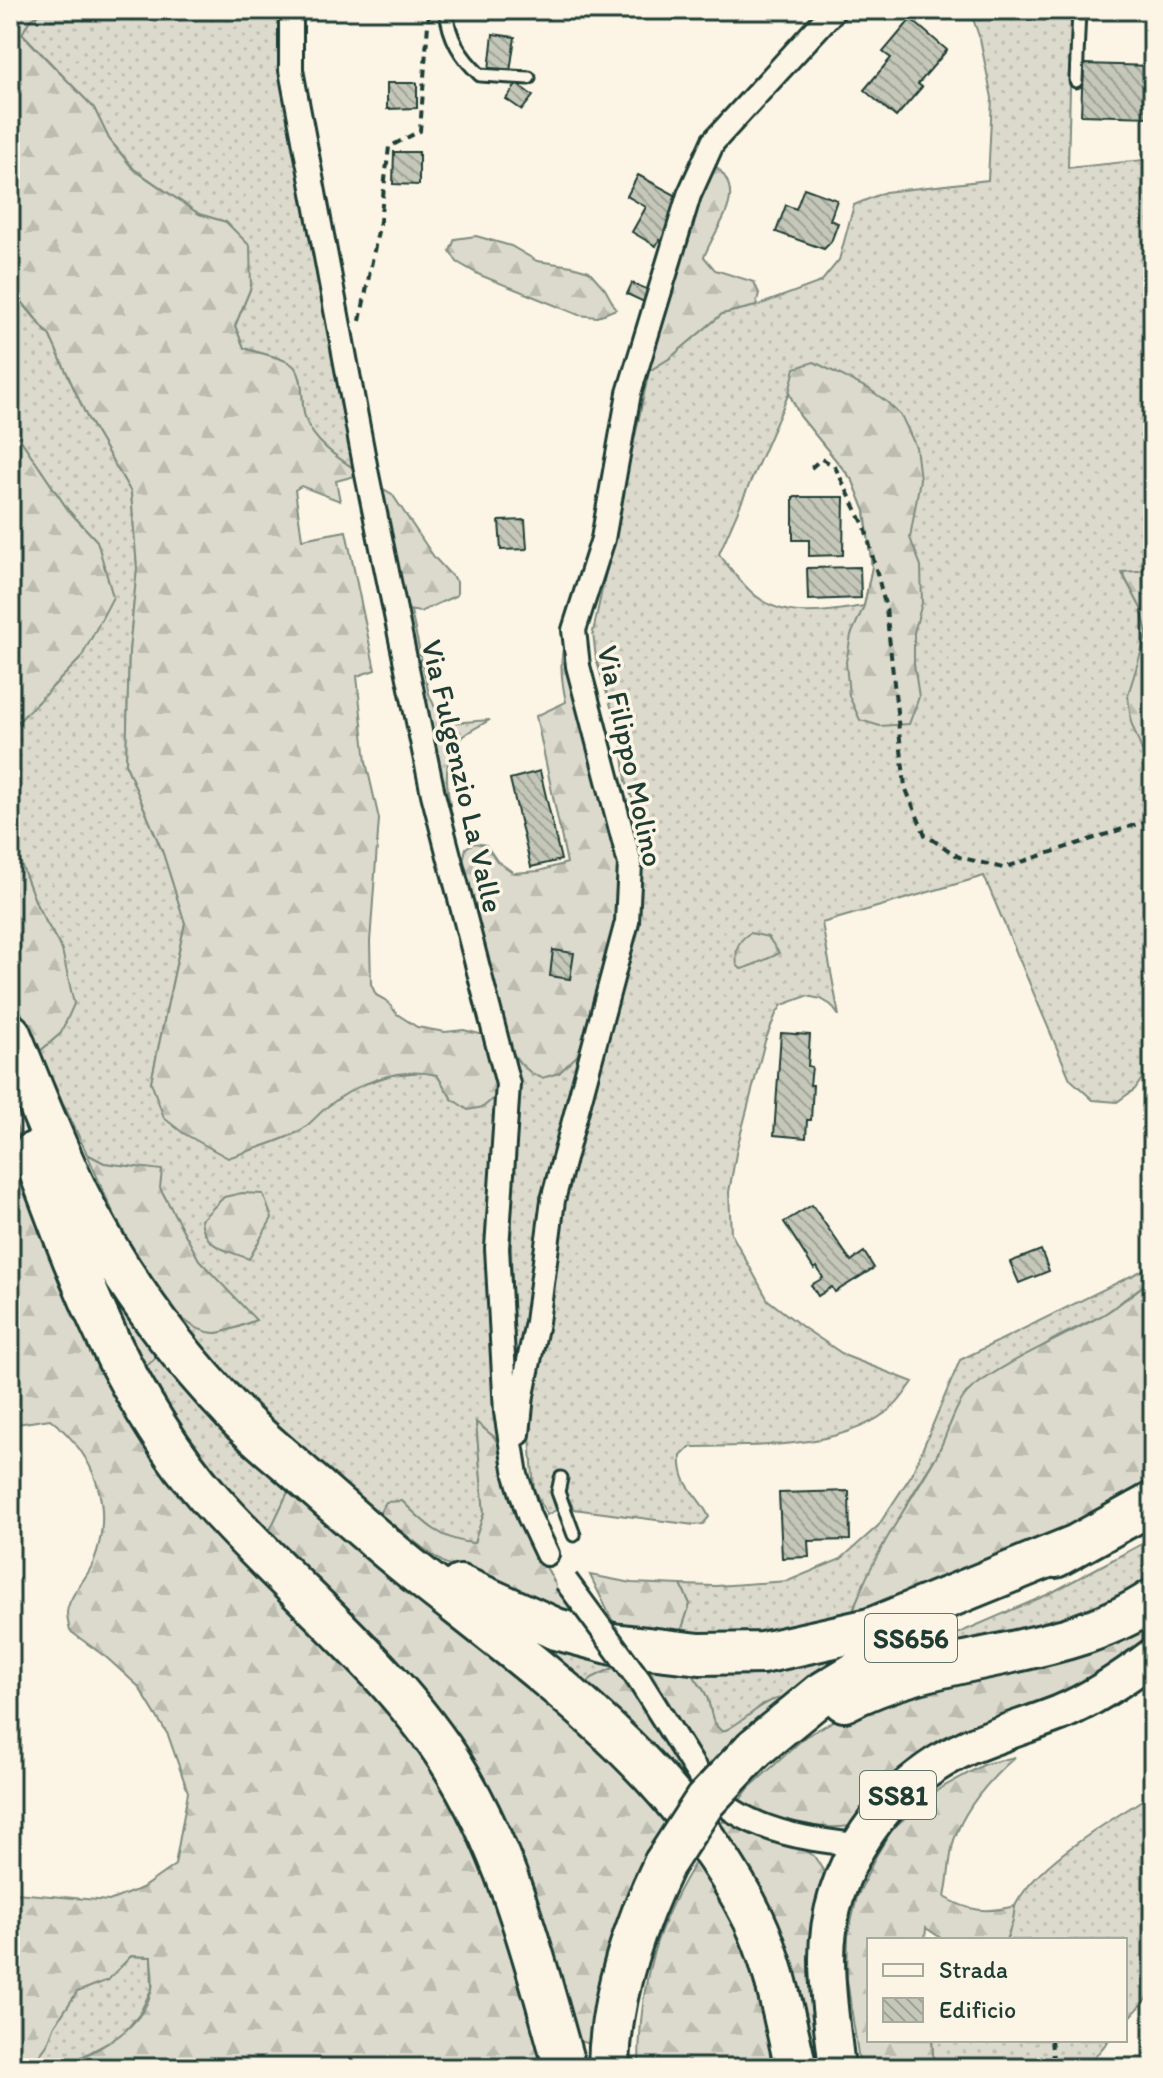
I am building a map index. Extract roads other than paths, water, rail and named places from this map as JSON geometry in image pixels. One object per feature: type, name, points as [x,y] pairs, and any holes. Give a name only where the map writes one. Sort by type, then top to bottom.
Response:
[{"type":"highway","points":[[10,1034],[78,1194],[117,1264],[156,1322],[233,1413],[347,1517],[582,1706],[632,1754],[709,1841],[755,1922],[767,1953],[791,2058]]},
{"type":"highway","points":[[10,1085],[91,1306],[126,1379],[161,1436],[249,1541],[389,1684],[448,1758],[503,1864],[565,2068]]},
{"type":"highway","name":"SS656","points":[[609,2068],[614,2016],[623,1972],[643,1906],[664,1864],[705,1801],[755,1748],[822,1693],[884,1654],[1147,1505]]},
{"type":"highway","points":[[415,1572],[452,1582],[556,1629],[613,1644],[700,1654],[762,1653],[870,1629],[1077,1545]]},
{"type":"highway","points":[[755,1748],[862,1692],[926,1671],[1071,1639],[1136,1611],[1153,1600]]},
{"type":"highway","points":[[632,2068],[635,1982],[643,1906]]},
{"type":"main road","name":"SS81","points":[[837,2068],[828,1991],[829,1928],[840,1881],[857,1845],[886,1807],[940,1761],[988,1739],[1063,1712],[1095,1696],[1153,1656]]},
{"type":"street","name":"Via Fulgenzio La Valle","points":[[291,10],[291,70],[344,355],[433,794],[508,1084],[497,1248],[506,1412],[516,1475],[529,1516],[547,1554]]},
{"type":"street","name":"Via Filippo Molino","points":[[516,1475],[522,1395],[537,1322],[553,1200],[627,922],[630,864],[578,666],[574,630],[603,539],[629,393],[689,195],[713,142],[834,10]]},
{"type":"street","points":[[566,1581],[639,1680],[700,1777]]},
{"type":"street","points":[[732,1810],[748,1821],[787,1833],[819,1841],[857,1845]]},
{"type":"lane","points":[[446,10],[453,42],[480,75],[529,78]]},
{"type":"lane","points":[[1076,81],[1079,10]]},
{"type":"lane","points":[[561,1478],[558,1492],[574,1535]]}]
